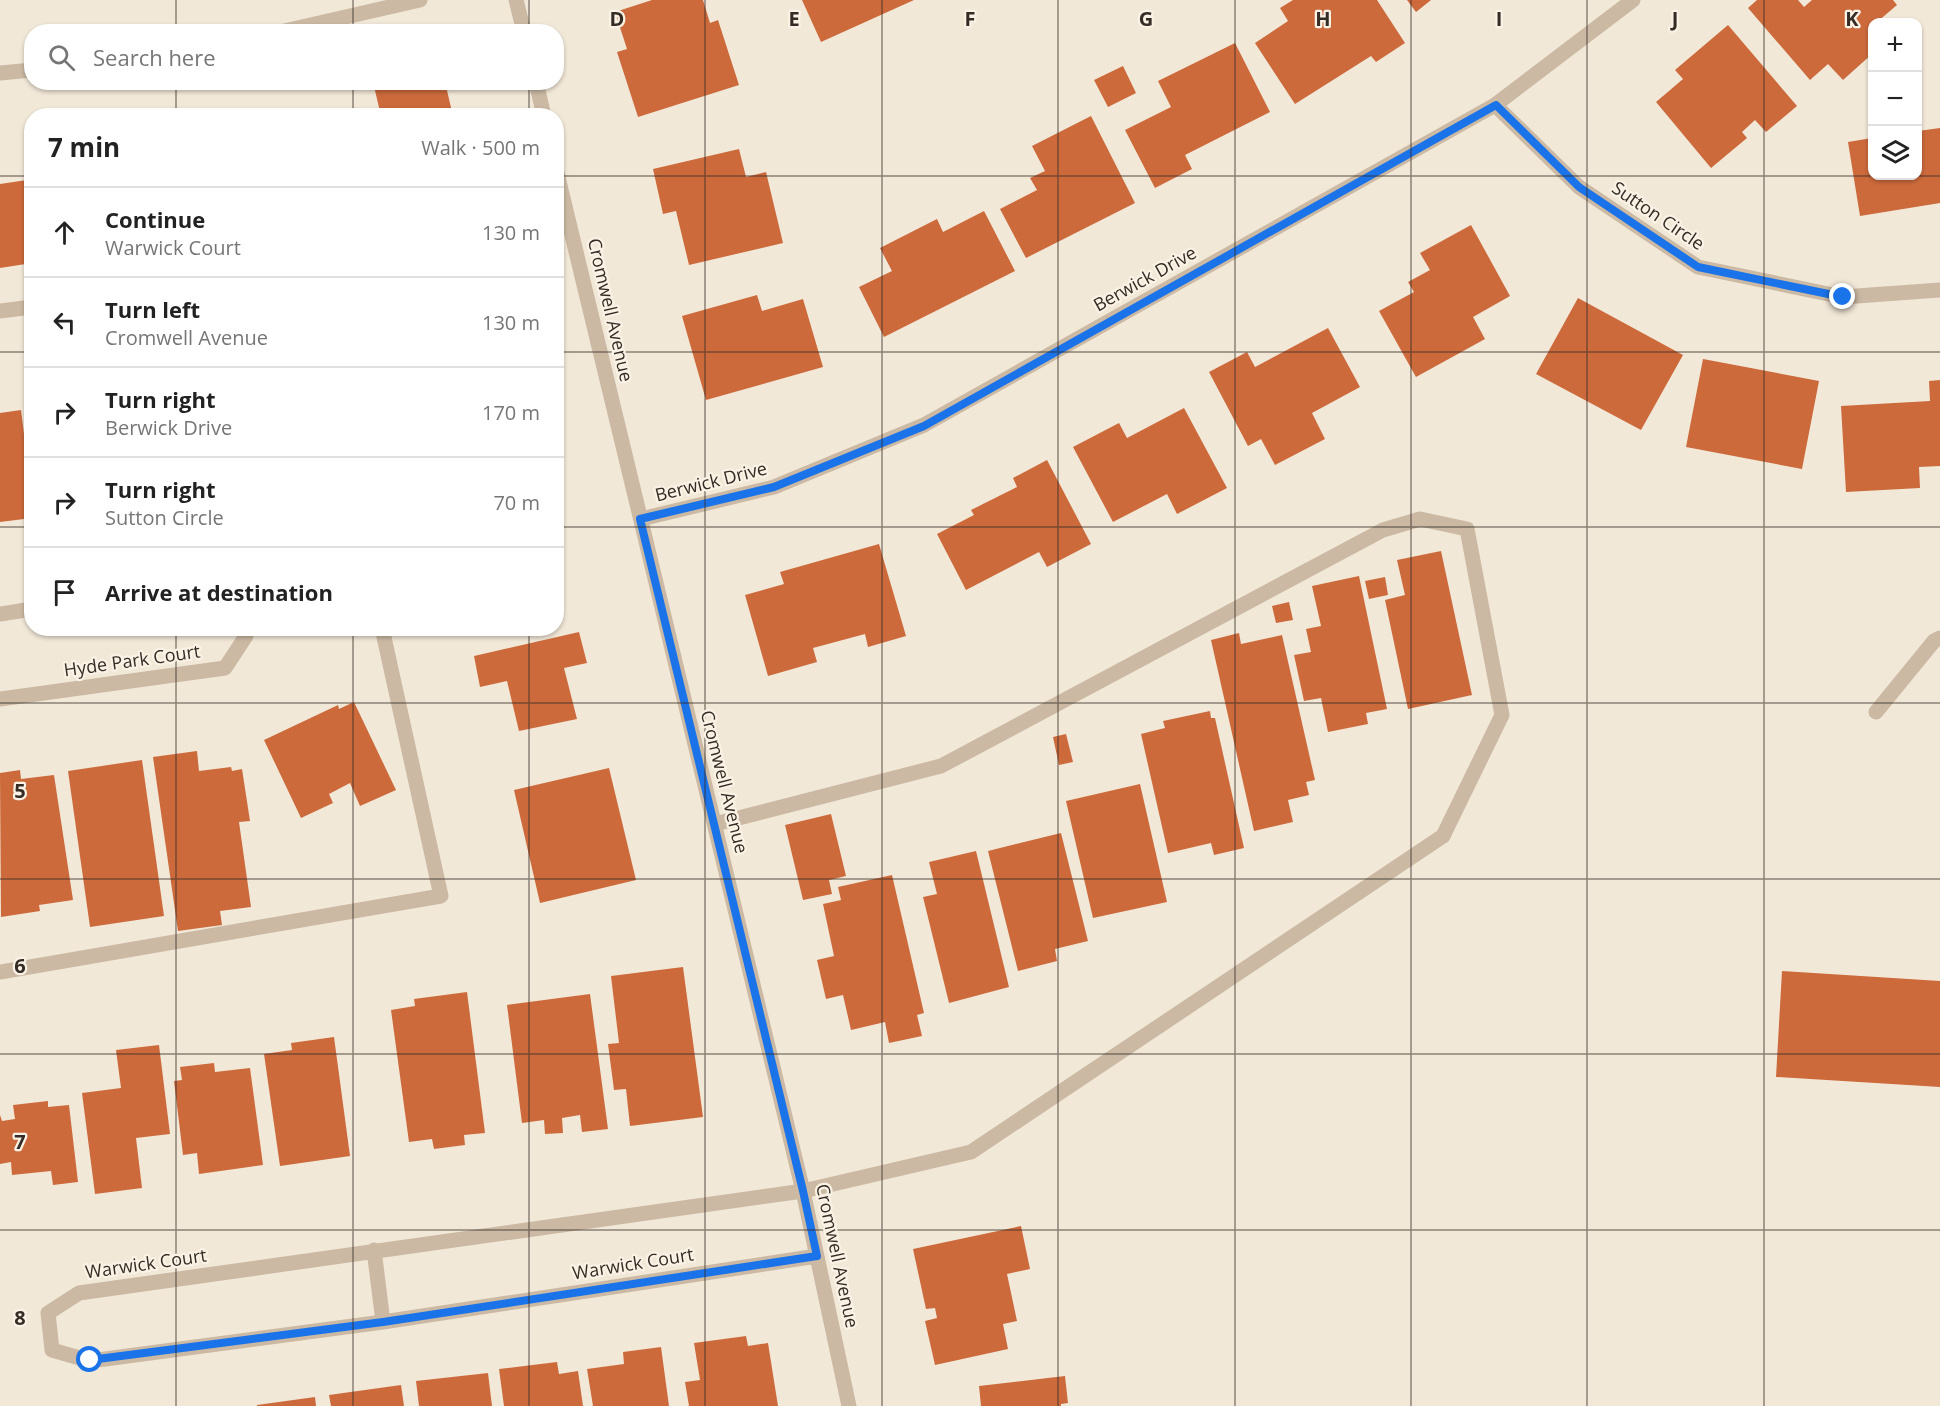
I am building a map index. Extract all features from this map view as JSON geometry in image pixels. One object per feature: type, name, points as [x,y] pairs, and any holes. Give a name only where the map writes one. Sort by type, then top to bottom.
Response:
[{"type":"street","points":[[315,24],[420,0]]},
{"type":"street","points":[[516,0],[522,24]]},
{"type":"street","name":"Berwick Drive","points":[[640,519],[774,487],[924,426],[1496,105],[1633,0]]},
{"type":"street","points":[[0,73],[24,71]]},
{"type":"street","points":[[538,90],[542,108]]},
{"type":"street","name":"Sutton Circle","points":[[1496,105],[1579,187],[1698,267],[1843,297],[1940,290]]},
{"type":"street","name":"Cromwell Avenue","points":[[564,202],[803,1191],[849,1406]]},
{"type":"street","points":[[0,311],[24,308]]},
{"type":"street","name":"Warwick Court","points":[[714,824],[941,766],[1383,530],[1420,519],[1467,529],[1502,715],[1443,836],[971,1152],[803,1191],[79,1293],[48,1313],[52,1350],[90,1360],[383,1322],[817,1256]]},
{"type":"street","points":[[0,614],[24,610]]},
{"type":"street","name":"Hyde Park Court","points":[[0,699],[225,668],[246,636]]},
{"type":"street","points":[[0,972],[441,896],[384,636]]},
{"type":"street","points":[[1876,712],[1934,641],[1940,638]]},
{"type":"street","points":[[374,1250],[383,1322]]},
{"type":"building","points":[[652,0],[703,0],[710,23],[718,20],[739,85],[638,117],[617,52],[627,49],[615,12]]},
{"type":"building","points":[[802,0],[914,0],[821,42]]},
{"type":"building","points":[[1293,0],[1377,0],[1405,43],[1376,62],[1371,56],[1295,104],[1255,43],[1288,21],[1280,8]]},
{"type":"building","points":[[1407,0],[1431,0],[1416,12]]},
{"type":"building","points":[[1757,0],[1798,0],[1804,7],[1812,0],[1893,0],[1897,5],[1882,18],[1868,18],[1868,58],[1843,80],[1828,64],[1810,80],[1748,8]]},
{"type":"building","points":[[1728,25],[1797,106],[1766,132],[1755,120],[1742,132],[1747,138],[1711,168],[1656,102],[1683,79],[1675,70]]},
{"type":"building","points":[[1235,43],[1270,112],[1185,155],[1192,169],[1155,188],[1125,130],[1171,107],[1158,81]]},
{"type":"building","points":[[1123,66],[1136,93],[1108,107],[1094,80]]},
{"type":"building","points":[[375,90],[447,90],[451,108],[379,108]]},
{"type":"building","points":[[1091,116],[1135,203],[1026,258],[1000,209],[1037,190],[1030,178],[1045,171],[1032,146]]},
{"type":"building","points":[[1940,128],[1940,203],[1860,216],[1848,142],[1868,139],[1868,180],[1922,180],[1922,130]]},
{"type":"building","points":[[739,149],[746,177],[766,172],[783,243],[689,265],[676,211],[663,214],[653,169]]},
{"type":"building","points":[[24,180],[24,264],[0,268],[0,184]]},
{"type":"building","points":[[984,211],[1015,271],[884,337],[859,287],[892,271],[880,248],[937,219],[943,232]]},
{"type":"building","points":[[1471,225],[1510,296],[1473,317],[1485,339],[1416,377],[1379,311],[1414,292],[1408,282],[1430,270],[1420,253]]},
{"type":"building","points":[[757,295],[762,311],[803,299],[823,367],[706,400],[682,316]]},
{"type":"building","points":[[1578,298],[1683,355],[1641,430],[1536,374]]},
{"type":"building","points":[[1328,328],[1360,387],[1312,413],[1325,439],[1275,465],[1261,439],[1248,446],[1209,372],[1247,352],[1255,367]]},
{"type":"building","points":[[1703,359],[1819,381],[1802,469],[1686,447]]},
{"type":"building","points":[[1940,380],[1940,466],[1919,467],[1920,488],[1846,492],[1841,406],[1930,401],[1929,381]]},
{"type":"building","points":[[1184,408],[1227,488],[1177,514],[1167,494],[1113,522],[1073,447],[1119,423],[1127,438]]},
{"type":"building","points":[[21,410],[24,434],[24,519],[0,522],[0,413]]},
{"type":"building","points":[[1047,460],[1091,544],[1047,567],[1039,552],[966,590],[937,534],[974,515],[971,510],[1017,487],[1013,478]]},
{"type":"building","points":[[879,544],[906,636],[868,647],[865,634],[813,648],[817,662],[768,676],[745,595],[784,584],[780,572]]},
{"type":"building","points":[[1441,551],[1472,695],[1408,709],[1385,600],[1405,595],[1397,560]]},
{"type":"building","points":[[1359,576],[1387,709],[1366,713],[1368,724],[1328,732],[1321,698],[1304,701],[1294,655],[1311,652],[1306,629],[1321,626],[1312,586]]},
{"type":"building","points":[[1385,577],[1388,595],[1369,599],[1365,581]]},
{"type":"building","points":[[1289,602],[1293,620],[1276,623],[1272,606]]},
{"type":"building","points":[[579,632],[587,663],[564,668],[577,719],[519,731],[507,681],[480,687],[474,656]]},
{"type":"building","points":[[1239,633],[1241,644],[1282,635],[1315,780],[1306,782],[1309,795],[1288,800],[1293,822],[1254,831],[1211,640]]},
{"type":"building","points":[[354,702],[396,790],[360,806],[350,783],[329,794],[333,803],[301,818],[264,740],[338,705],[339,709]]},
{"type":"building","points":[[1210,711],[1211,718],[1215,718],[1244,848],[1214,855],[1211,843],[1168,853],[1141,734],[1165,728],[1163,721]]},
{"type":"building","points":[[1066,734],[1073,762],[1059,765],[1053,737]]},
{"type":"building","points":[[197,751],[199,771],[231,767],[232,771],[242,769],[250,821],[239,822],[251,907],[220,911],[222,925],[178,931],[153,757]]},
{"type":"building","points":[[142,760],[164,916],[90,927],[68,771]]},
{"type":"building","points":[[609,768],[636,880],[540,903],[514,790]]},
{"type":"building","points":[[20,770],[21,779],[54,775],[73,900],[39,905],[40,911],[1,917],[0,773]]},
{"type":"building","points":[[1140,784],[1167,902],[1093,918],[1066,801]]},
{"type":"building","points":[[831,814],[846,876],[829,880],[832,894],[803,900],[785,825]]},
{"type":"building","points":[[1061,833],[1088,941],[1055,949],[1057,961],[1018,971],[988,851]]},
{"type":"building","points":[[976,851],[1009,987],[949,1003],[923,897],[937,894],[929,862]]},
{"type":"building","points":[[892,875],[924,1013],[917,1015],[922,1036],[889,1043],[885,1022],[851,1030],[843,995],[826,999],[817,960],[834,956],[823,904],[841,900],[838,887]]},
{"type":"building","points":[[683,967],[703,1117],[630,1126],[626,1089],[614,1090],[608,1044],[619,1043],[611,976]]},
{"type":"building","points":[[1782,971],[1940,981],[1940,1087],[1776,1077]]},
{"type":"building","points":[[467,992],[485,1133],[464,1135],[465,1145],[434,1149],[432,1139],[409,1142],[391,1010],[415,1006],[414,999]]},
{"type":"building","points":[[590,994],[608,1129],[582,1132],[580,1115],[562,1118],[563,1133],[545,1134],[544,1120],[522,1123],[507,1005]]},
{"type":"building","points":[[334,1037],[350,1156],[280,1166],[264,1054],[292,1050],[291,1043]]},
{"type":"building","points":[[159,1045],[170,1134],[136,1138],[142,1188],[95,1194],[82,1093],[121,1088],[116,1050]]},
{"type":"building","points":[[214,1063],[215,1072],[250,1068],[263,1165],[199,1174],[197,1153],[183,1155],[174,1081],[182,1080],[180,1067]]},
{"type":"building","points":[[48,1101],[48,1107],[69,1105],[78,1182],[53,1185],[51,1171],[12,1175],[11,1162],[0,1164],[0,1115],[2,1121],[15,1119],[13,1105]]},
{"type":"building","points":[[1021,1226],[1030,1269],[1007,1274],[1017,1321],[1003,1324],[1008,1349],[935,1365],[925,1321],[937,1318],[935,1308],[926,1309],[913,1249]]},
{"type":"building","points":[[746,1336],[748,1346],[768,1343],[778,1406],[689,1406],[685,1382],[700,1380],[694,1343]]},
{"type":"building","points":[[661,1347],[669,1406],[593,1406],[587,1369],[624,1364],[623,1352]]},
{"type":"building","points":[[557,1362],[559,1374],[578,1371],[583,1406],[504,1406],[499,1369]]},
{"type":"building","points":[[488,1373],[492,1406],[419,1406],[416,1381]]},
{"type":"building","points":[[1065,1376],[1068,1403],[1061,1404],[1061,1406],[981,1406],[979,1386]]},
{"type":"building","points":[[401,1385],[404,1406],[331,1406],[329,1395]]},
{"type":"building","points":[[315,1397],[316,1406],[257,1406],[257,1405]]},
{"type":"route","points":[[90,1360],[383,1322],[817,1256],[640,519],[774,487],[924,426],[1496,105],[1579,187],[1698,267],[1843,297]]}]
